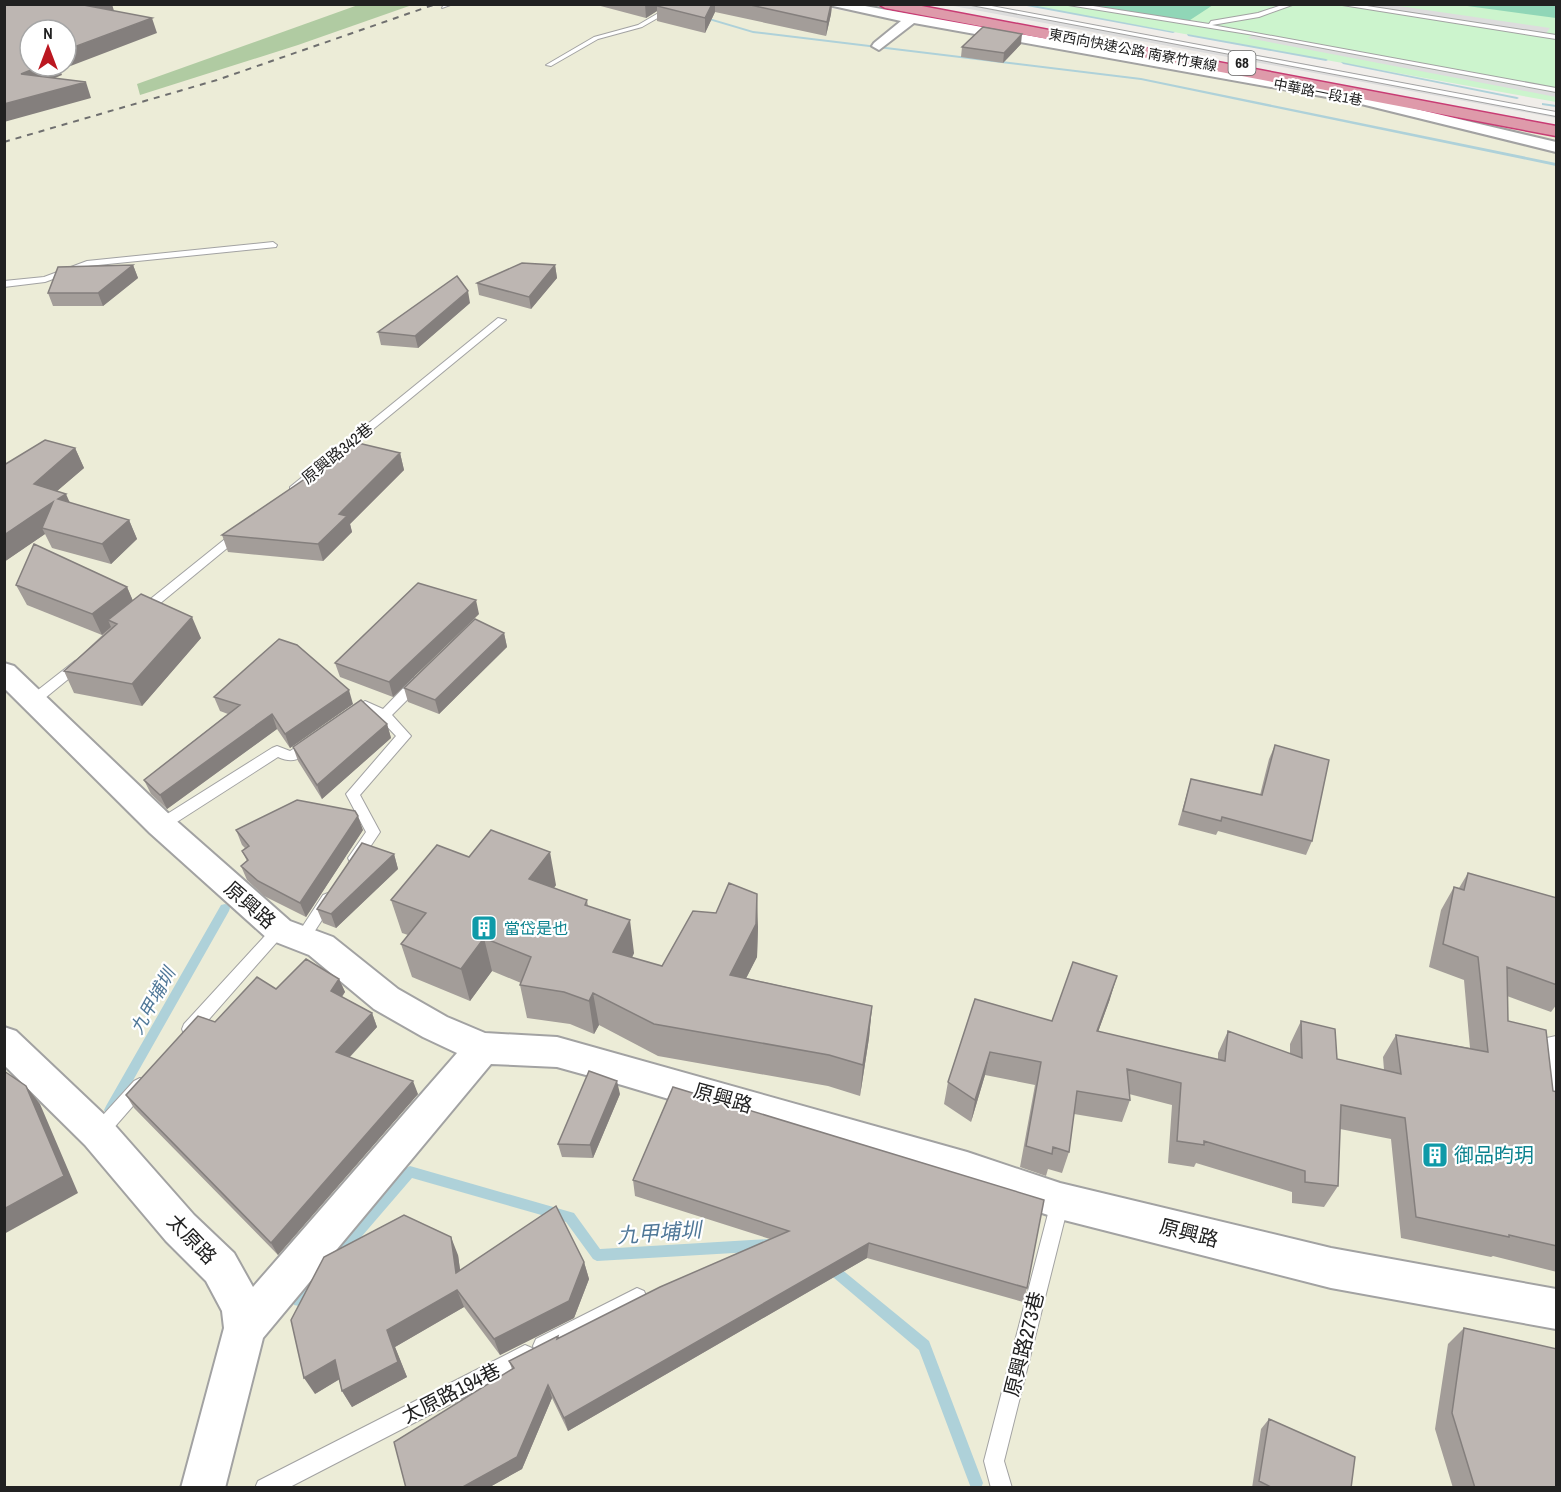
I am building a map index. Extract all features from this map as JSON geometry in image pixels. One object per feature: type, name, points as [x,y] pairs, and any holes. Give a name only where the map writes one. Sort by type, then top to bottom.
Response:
[{"type":"highway","points":[[863,4],[1077,39]]},
{"type":"highway","name":"東西向快速公路 南寮竹東線","points":[[885,4],[1557,131]]},
{"type":"highway","name":"東西向快速公路 南寮竹東線","points":[[923,5],[1557,123]]},
{"type":"street","name":"中華路一段1巷","points":[[830,4],[1349,97],[1557,147]]},
{"type":"street","points":[[879,46],[911,19]]},
{"type":"street","name":"原興路","points":[[4,672],[161,825],[290,935],[321,946],[386,999],[435,1027],[483,1048],[557,1052],[967,1170],[1060,1201],[1331,1268],[1557,1309]]},
{"type":"street","name":"太原路","points":[[4,1042],[98,1133],[180,1228],[220,1267],[242,1307],[245,1328],[203,1488]]},
{"type":"street","points":[[245,1328],[483,1048]]},
{"type":"lane","points":[[549,65],[596,38],[640,26],[679,4]]},
{"type":"lane","points":[[969,4],[1557,114]]},
{"type":"lane","points":[[1065,4],[1191,26],[1254,33],[1557,90]]},
{"type":"lane","points":[[1191,26],[1238,20],[1292,4]]},
{"type":"lane","points":[[1340,4],[1557,37]]},
{"type":"lane","points":[[4,284],[45,279],[87,264],[273,244]]},
{"type":"lane","name":"原興路342巷","points":[[281,499],[501,320]]},
{"type":"lane","points":[[135,618],[244,529]]},
{"type":"lane","points":[[34,700],[89,655]]},
{"type":"lane","points":[[384,714],[427,673]]},
{"type":"lane","points":[[337,725],[365,705],[384,714],[404,736],[353,794],[373,832],[347,871]]},
{"type":"lane","points":[[161,825],[277,751],[291,757],[319,738]]},
{"type":"lane","points":[[177,1045],[334,890]]},
{"type":"lane","points":[[1557,1043],[1548,1044],[1557,1090]]},
{"type":"lane","points":[[98,1133],[153,1071]]},
{"type":"lane","name":"原興路273巷","points":[[1002,1488],[994,1461],[1060,1201]]},
{"type":"lane","name":"太原路194巷","points":[[265,1488],[638,1298]]},
{"type":"green space","points":[[5,5],[811,5],[1556,136],[1556,1487],[5,1488]]},
{"type":"green space","points":[[358,5],[412,5],[298,45],[140,95],[137,84]]},
{"type":"green space","points":[[1026,5],[1556,5],[1556,102]]},
{"type":"green space","points":[[1074,5],[1213,5],[1184,24]]},
{"type":"green space","points":[[1460,5],[1556,5],[1556,18]]},
{"type":"shaded area","points":[[948,5],[981,5],[1306,64],[1556,112],[1556,118]]},
{"type":"shaded area","points":[[1363,5],[1392,5],[1550,28],[1546,33]]},
{"type":"shaded area","points":[[1253,35],[1556,93],[1556,97],[1248,38]]},
{"type":"building","points":[[4,4],[83,4],[152,18],[78,46],[78,18],[18,18],[18,78],[54,78],[86,82],[4,104]]},
{"type":"building","points":[[660,4],[712,4],[705,18],[657,6]]},
{"type":"building","points":[[746,4],[831,4],[827,22]]},
{"type":"building","points":[[983,27],[1022,34],[1004,53],[962,47]]},
{"type":"building","points":[[522,263],[555,265],[529,297],[477,283]]},
{"type":"building","points":[[133,265],[98,293],[48,293],[58,267]]},
{"type":"building","points":[[457,276],[468,291],[415,336],[378,332]]},
{"type":"building","points":[[45,440],[75,448],[34,484],[66,494],[58,499],[129,520],[102,544],[42,528],[53,502],[4,535],[4,465]]},
{"type":"building","points":[[358,443],[400,453],[339,514],[347,516],[318,544],[222,535]]},
{"type":"building","points":[[34,544],[127,587],[92,614],[16,585]]},
{"type":"building","points":[[418,583],[476,600],[389,682],[335,663]]},
{"type":"building","points":[[141,594],[192,617],[132,684],[64,671],[117,624],[108,620]]},
{"type":"building","points":[[475,619],[504,633],[435,700],[404,688]]},
{"type":"building","points":[[279,639],[297,645],[349,690],[285,734],[272,714],[160,795],[144,780],[240,705],[214,697]]},
{"type":"building","points":[[361,700],[387,724],[317,785],[293,747]]},
{"type":"building","points":[[1275,745],[1329,760],[1312,841],[1222,817],[1221,821],[1183,811],[1191,779],[1262,795]]},
{"type":"building","points":[[297,800],[355,811],[358,816],[300,903],[258,881],[241,866],[248,860],[242,851],[249,846],[236,830]]},
{"type":"building","points":[[491,830],[550,852],[529,879],[587,900],[585,905],[630,920],[613,952],[662,966],[693,911],[716,913],[729,883],[757,894],[756,924],[730,975],[872,1006],[863,1065],[829,1055],[654,1024],[593,993],[589,1001],[564,992],[520,985],[531,957],[484,938],[461,969],[401,944],[426,913],[391,900],[437,845],[469,857]]},
{"type":"building","points":[[362,843],[394,854],[331,914],[317,909]]},
{"type":"building","points":[[1468,873],[1557,898],[1557,985],[1507,967],[1508,1021],[1546,1030],[1553,1091],[1557,1092],[1557,1246],[1416,1217],[1405,1118],[1341,1105],[1338,1186],[1305,1182],[1305,1171],[1204,1141],[1204,1145],[1177,1141],[1181,1083],[1127,1069],[1130,1100],[1077,1091],[1069,1152],[1053,1147],[1052,1154],[1026,1146],[1041,1062],[990,1052],[975,1100],[948,1082],[975,999],[1052,1021],[1073,962],[1117,976],[1097,1031],[1225,1061],[1228,1031],[1302,1058],[1301,1021],[1335,1029],[1337,1059],[1401,1074],[1396,1035],[1488,1052],[1478,957],[1443,944],[1454,887],[1464,890]]},
{"type":"building","points":[[306,959],[339,979],[331,991],[372,1013],[336,1052],[413,1081],[271,1243],[126,1095],[198,1016],[215,1022],[257,977],[276,989]]},
{"type":"building","points":[[4,1071],[26,1086],[64,1176],[4,1209]]},
{"type":"building","points":[[589,1071],[617,1081],[590,1145],[558,1144]]},
{"type":"building","points":[[673,1087],[1044,1200],[1027,1288],[869,1243],[564,1418],[548,1385],[517,1457],[461,1488],[406,1488],[394,1442],[514,1368],[509,1361],[660,1287],[789,1231],[633,1180]]},
{"type":"building","points":[[556,1206],[584,1262],[569,1301],[494,1339],[457,1290],[387,1330],[398,1362],[342,1391],[335,1360],[304,1378],[291,1320],[324,1257],[404,1215],[451,1237],[456,1273]]},
{"type":"building","points":[[1464,1328],[1557,1349],[1557,1488],[1475,1488],[1452,1413]]},
{"type":"building","points":[[1269,1419],[1355,1457],[1351,1488],[1273,1488],[1259,1481]]},
{"type":"waterway","points":[[1018,4],[1173,32]]},
{"type":"waterway","points":[[700,16],[753,32],[1141,79],[1556,165]]},
{"type":"waterway","points":[[1188,35],[1326,60]]},
{"type":"waterway","points":[[1343,63],[1517,98]]},
{"type":"waterway","points":[[1544,104],[1556,106]]},
{"type":"waterway","name":"九甲埔圳","points":[[110,1110],[225,908]]},
{"type":"waterway","name":"九甲埔圳","points":[[340,1253],[410,1172],[570,1217],[597,1255],[769,1245]]},
{"type":"waterway","name":"九甲埔圳","points":[[831,1268],[924,1346],[976,1483]]},
{"type":"waterway","name":"九甲埔圳","points":[[299,1300],[313,1284]]},
{"type":"railway","points":[[4,142],[217,80],[436,4]]},
{"type":"place","name":"當岱是也","points":[[484,928]]},
{"type":"place","name":"御品昀玥","points":[[1435,1155]]}]
